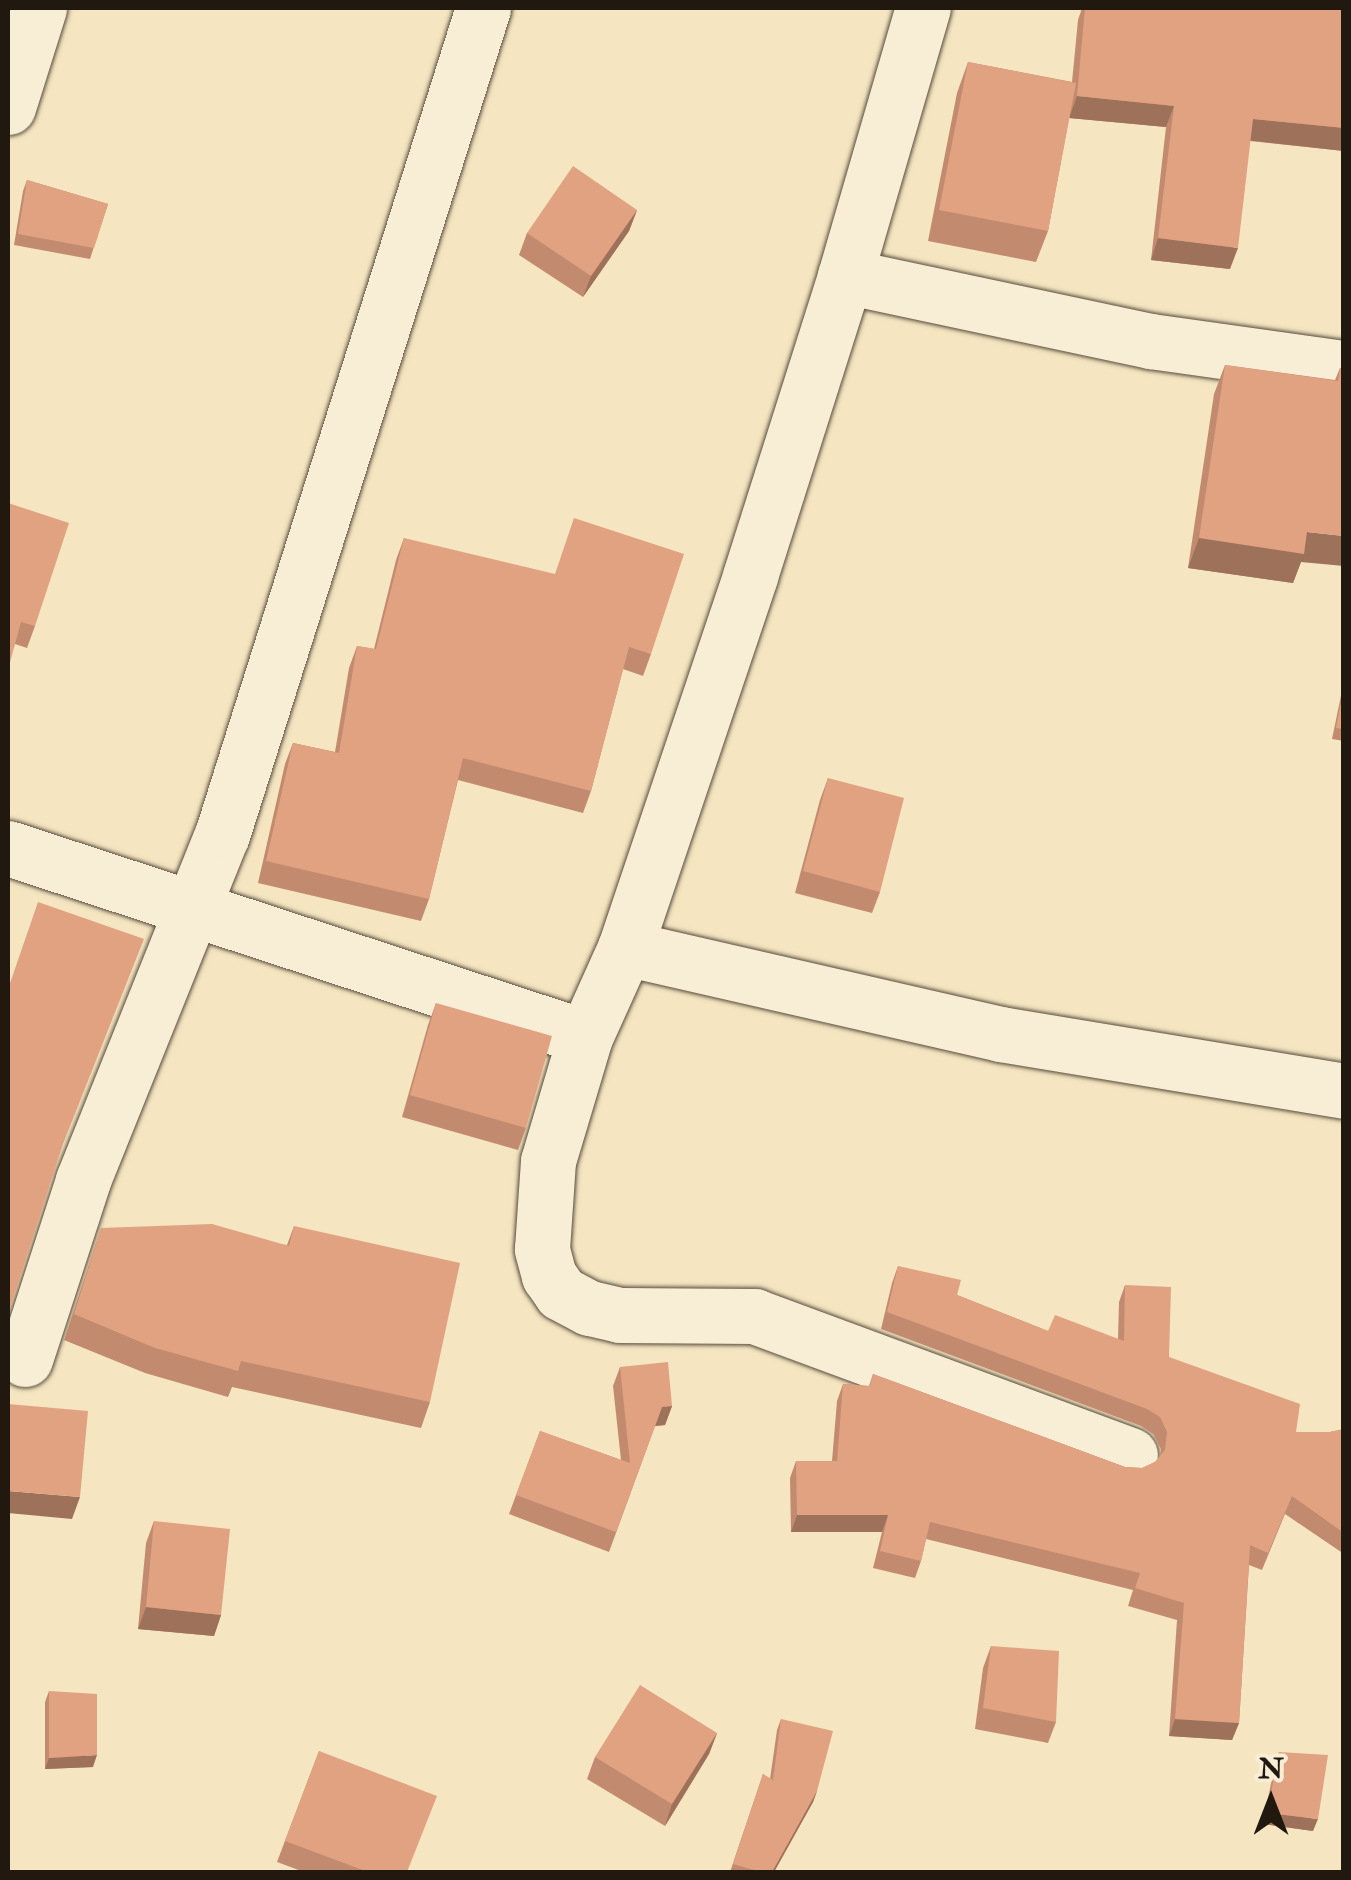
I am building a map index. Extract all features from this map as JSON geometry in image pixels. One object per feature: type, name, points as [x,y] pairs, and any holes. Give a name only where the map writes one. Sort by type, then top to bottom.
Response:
[{"type":"street","points":[[8,107],[38,8]]},
{"type":"street","points":[[25,1359],[83,1180],[195,908],[483,8]]},
{"type":"street","points":[[923,8],[845,276],[625,948],[586,1037],[548,1161],[542,1249],[560,1293],[589,1308],[620,1315],[755,1316],[1130,1455]]},
{"type":"street","points":[[845,276],[1152,341],[1344,368]]},
{"type":"street","points":[[8,848],[586,1037]]},
{"type":"street","points":[[625,948],[1002,1034],[1344,1091]]},
{"type":"building","points":[[1085,8],[1344,8],[1344,128],[1253,119],[1238,248],[1158,238],[1174,106],[1077,96]]},
{"type":"building","points":[[968,62],[1076,83],[1048,231],[939,210]]},
{"type":"building","points":[[573,166],[637,210],[591,276],[527,233]]},
{"type":"building","points":[[27,180],[108,204],[94,248],[18,234]]},
{"type":"building","points":[[1225,365],[1338,381],[1340,368],[1344,368],[1344,536],[1307,532],[1304,554],[1199,538]]},
{"type":"building","points":[[8,503],[69,523],[35,626],[21,622],[8,670]]},
{"type":"building","points":[[574,518],[684,554],[651,654],[629,647],[591,791],[463,758],[429,899],[266,861],[293,743],[339,753],[357,646],[376,649],[404,538],[555,574]]},
{"type":"building","points":[[1344,688],[1344,729],[1336,728]]},
{"type":"building","points":[[828,778],[904,798],[880,892],[803,871]]},
{"type":"building","points":[[38,902],[144,939],[63,1144],[8,1315],[8,989]]},
{"type":"building","points":[[436,1003],[552,1036],[526,1128],[410,1095]]},
{"type":"building","points":[[212,1224],[289,1246],[294,1226],[460,1263],[430,1402],[241,1361],[238,1371],[155,1348],[74,1314],[101,1228]]},
{"type":"building","points":[[898,1266],[961,1280],[957,1295],[1048,1331],[1055,1315],[1124,1341],[1125,1285],[1171,1287],[1169,1357],[1300,1404],[1296,1432],[1344,1429],[1344,1533],[1292,1496],[1268,1553],[1250,1545],[1239,1723],[1175,1719],[1184,1603],[1135,1588],[1140,1573],[930,1522],[921,1561],[880,1551],[888,1515],[797,1515],[796,1461],[837,1461],[843,1384],[870,1386],[873,1374],[1125,1467],[1142,1468],[1155,1462],[1165,1450],[1167,1432],[1160,1417],[1147,1409],[887,1312]]},
{"type":"building","points":[[668,1362],[672,1406],[662,1407],[616,1532],[516,1495],[540,1431],[630,1463],[620,1367]]},
{"type":"building","points":[[8,1404],[88,1411],[80,1497],[8,1491]]},
{"type":"building","points":[[154,1521],[230,1529],[221,1615],[146,1607]]},
{"type":"building","points":[[991,1646],[1059,1651],[1056,1722],[983,1708]]},
{"type":"building","points":[[640,1685],[717,1733],[672,1804],[595,1757]]},
{"type":"building","points":[[49,1691],[97,1694],[97,1755],[49,1758]]},
{"type":"building","points":[[781,1719],[833,1731],[817,1791],[772,1872],[761,1872],[733,1864],[763,1774],[773,1780]]},
{"type":"building","points":[[319,1751],[437,1796],[407,1872],[368,1872],[285,1841]]},
{"type":"building","points":[[1279,1752],[1328,1755],[1318,1819],[1267,1813]]}]
